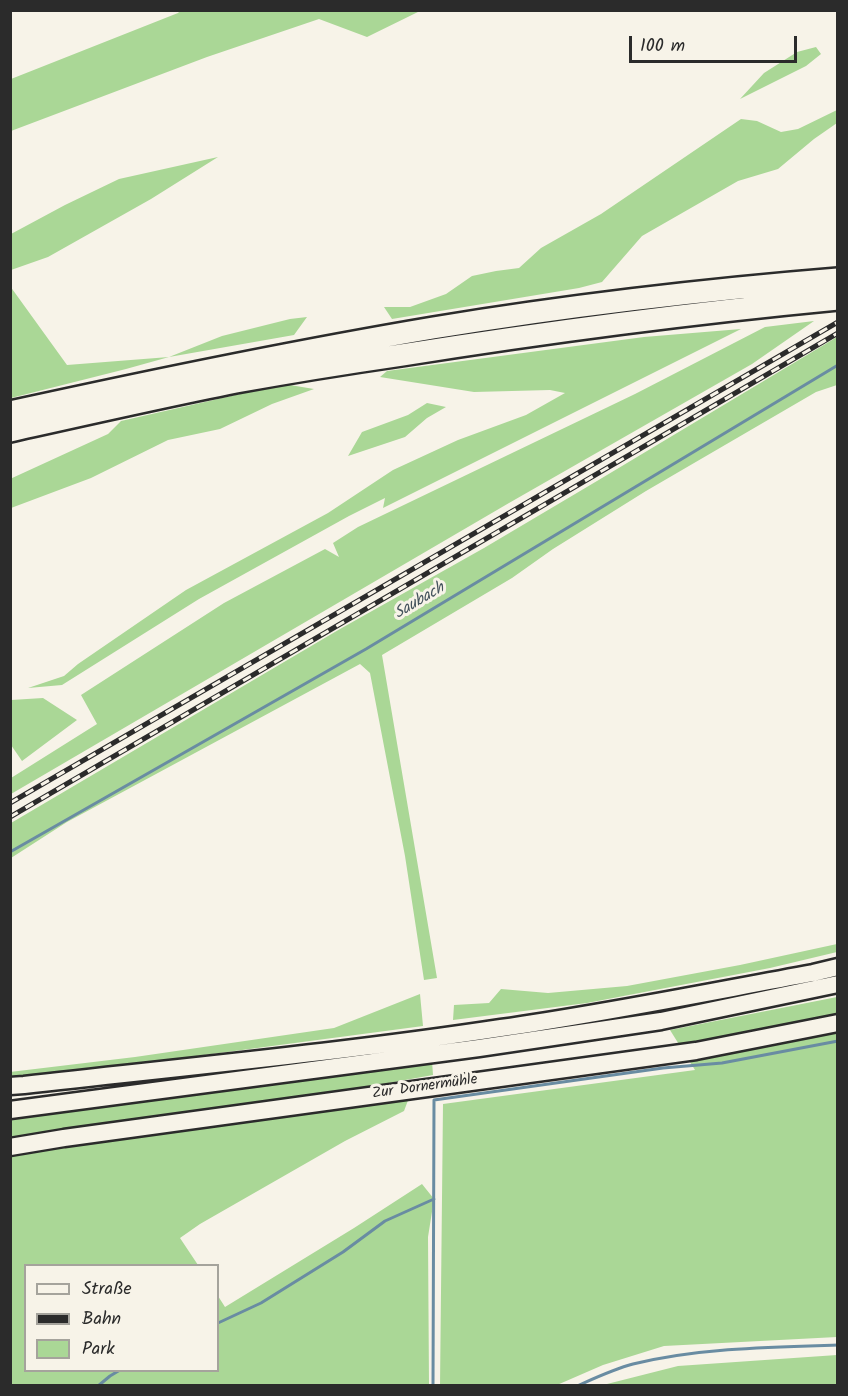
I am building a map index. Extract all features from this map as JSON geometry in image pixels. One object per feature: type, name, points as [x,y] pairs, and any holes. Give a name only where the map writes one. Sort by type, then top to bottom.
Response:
[{"type":"highway","points":[[10,430],[146,400],[681,294],[837,279]]},
{"type":"highway","points":[[10,412],[256,360],[433,328],[683,315],[837,299]]},
{"type":"main road","points":[[478,1040],[837,967]]},
{"type":"main road","points":[[10,1110],[420,1047],[661,1021],[837,984]]},
{"type":"main road","name":"Zur Dornermühle","points":[[10,1147],[696,1051],[837,1023]]},
{"type":"main road","points":[[10,1086],[228,1062],[420,1047]]},
{"type":"green space","points":[[180,11],[420,11],[367,37],[319,19],[207,57],[11,131],[11,79]]},
{"type":"green space","points":[[816,47],[821,54],[806,66],[740,99],[764,73],[797,52]]},
{"type":"green space","points":[[837,110],[837,123],[778,169],[738,181],[642,236],[602,282],[579,288],[392,319],[384,307],[410,307],[446,294],[472,276],[519,268],[541,248],[601,214],[741,119],[757,121],[781,132],[798,129]]},
{"type":"green space","points":[[218,157],[151,199],[48,257],[11,270],[11,234],[119,179]]},
{"type":"green space","points":[[10,286],[67,365],[169,357],[11,398]]},
{"type":"green space","points":[[307,317],[294,335],[169,357],[222,336]]},
{"type":"green space","points":[[814,321],[752,364],[11,794],[11,778],[97,724],[81,695],[224,603],[325,549],[339,557],[333,543],[358,527],[635,394],[765,327]]},
{"type":"green space","points":[[741,329],[383,508],[385,498],[349,516],[199,599],[62,685],[28,688],[64,676],[186,590],[328,513],[393,470],[458,440],[526,415],[565,393],[550,390],[474,392],[380,377],[387,371],[644,337]]},
{"type":"green space","points":[[837,337],[837,385],[816,392],[646,491],[553,549],[512,578],[382,655],[437,978],[424,980],[405,856],[370,673],[360,664],[67,822],[11,858],[11,823],[340,629],[484,548]]},
{"type":"green space","points":[[284,384],[314,389],[272,404],[220,429],[168,440],[91,478],[11,508],[10,479],[108,434],[121,421]]},
{"type":"green space","points":[[427,403],[446,407],[427,418],[405,437],[348,456],[362,432],[408,415]]},
{"type":"green space","points":[[43,698],[77,720],[22,761],[11,745],[11,700]]},
{"type":"green space","points":[[837,944],[837,952],[770,968],[587,1003],[453,1020],[454,1005],[489,1003],[501,989],[548,993],[627,986]]},
{"type":"green space","points":[[420,994],[423,1026],[129,1065],[11,1077],[10,1072],[135,1057],[334,1028]]},
{"type":"green space","points":[[837,997],[837,1337],[664,1346],[603,1365],[557,1385],[440,1386],[443,1104],[695,1070],[670,1030]]},
{"type":"green space","points":[[432,1061],[433,1075],[300,1099],[11,1140],[11,1120],[68,1110]]},
{"type":"green space","points":[[410,1095],[404,1111],[345,1141],[200,1224],[180,1238],[197,1264],[24,1264],[24,1372],[219,1372],[219,1298],[225,1307],[422,1184],[434,1199],[428,1237],[429,1385],[11,1386],[11,1155],[102,1139]]},
{"type":"green space","points":[[837,1355],[837,1385],[603,1385],[678,1366]]},
{"type":"waterway","name":"Saubach","points":[[10,852],[366,649],[838,365]]},
{"type":"waterway","points":[[433,1386],[434,1100],[663,1068],[722,1063],[838,1041]]},
{"type":"waterway","points":[[219,1323],[261,1303],[343,1252],[385,1221],[434,1199]]},
{"type":"waterway","points":[[577,1386],[626,1366],[683,1355],[735,1349],[838,1345]]},
{"type":"waterway","points":[[98,1386],[117,1372]]},
{"type":"railway","points":[[10,803],[838,322]]},
{"type":"railway","points":[[10,817],[838,333]]}]
